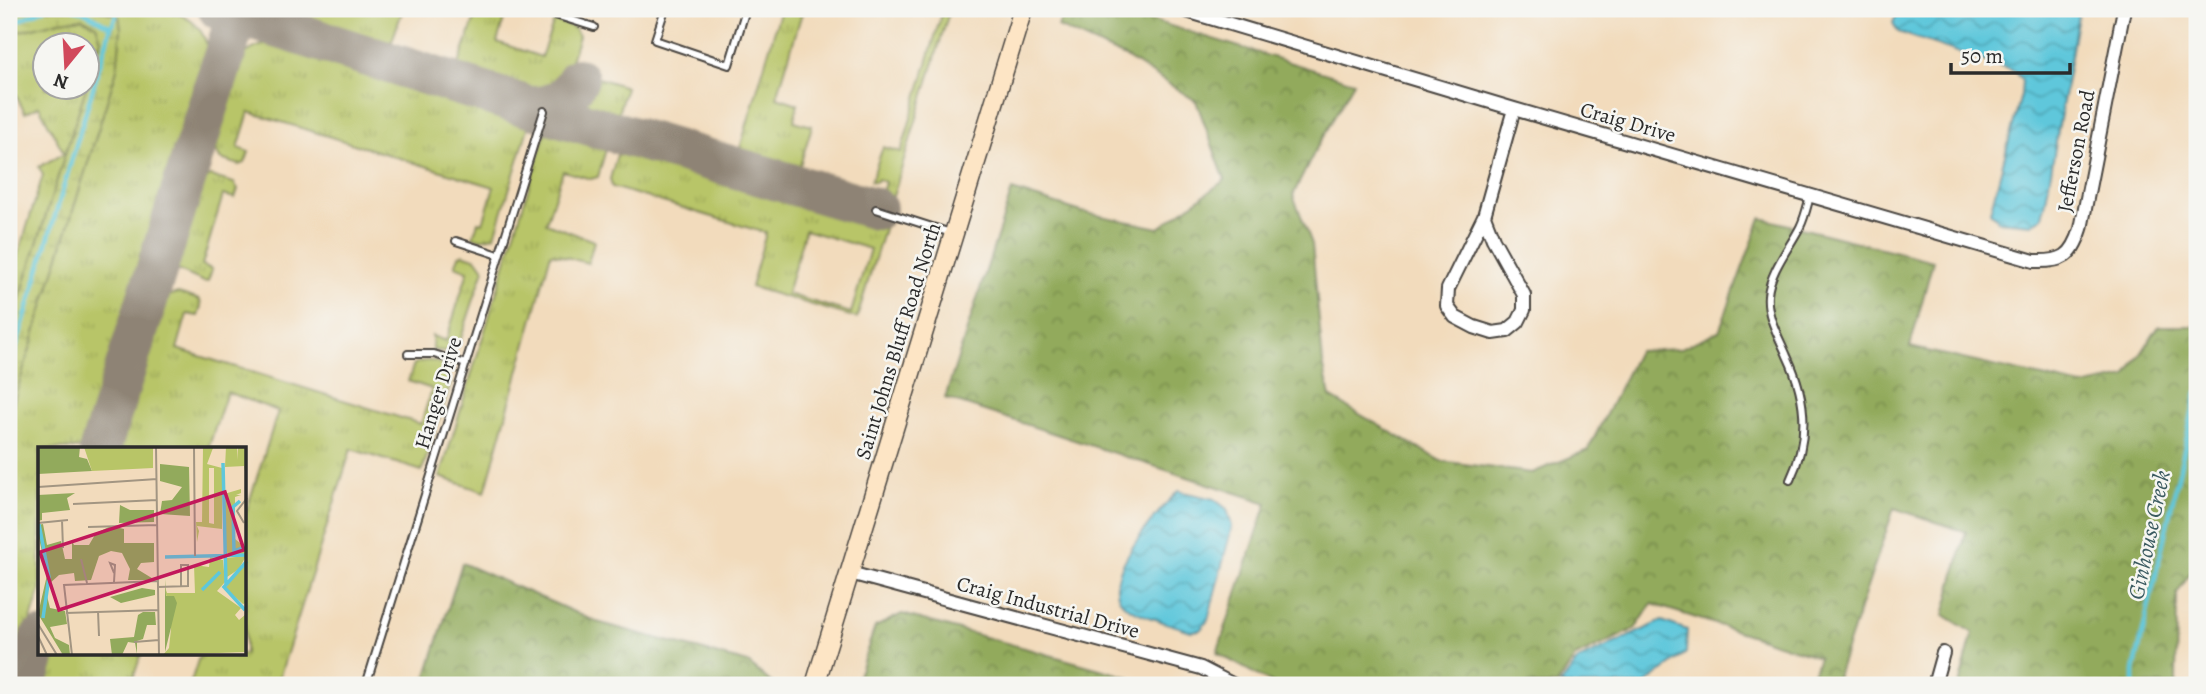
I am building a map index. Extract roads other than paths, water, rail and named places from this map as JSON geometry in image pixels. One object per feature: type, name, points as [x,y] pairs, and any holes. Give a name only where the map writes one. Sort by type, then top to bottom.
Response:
[{"type":"main road","name":"Saint Johns Bluff Road North","points":[[815,685],[1023,9]]},
{"type":"street","name":"Craig Drive","points":[[1180,9],[2034,261],[2052,262],[2067,256]]},
{"type":"street","name":"Jefferson Road","points":[[2067,256],[2076,244],[2081,229],[2124,9]]},
{"type":"street","points":[[1484,216],[1493,239],[1524,295],[1524,310],[1518,322],[1507,331],[1493,333],[1455,317],[1447,306],[1448,289],[1484,216],[1514,109]]},
{"type":"street","name":"Craig Industrial Drive","points":[[850,573],[1201,668],[1234,685]]},
{"type":"street","points":[[1934,685],[1943,653]]},
{"type":"lane","points":[[536,9],[594,27]]},
{"type":"lane","points":[[665,9],[655,40],[729,65],[746,9]]},
{"type":"lane","name":"Hanger Drive","points":[[366,685],[544,111]]},
{"type":"lane","points":[[1790,480],[1797,466],[1805,411],[1799,382],[1774,329],[1768,296],[1773,277],[1802,223],[1810,196]]},
{"type":"lane","points":[[876,209],[955,234]]},
{"type":"lane","points":[[456,242],[499,255]]},
{"type":"lane","points":[[408,355],[434,354],[466,364]]},
{"type":"water","points":[[1899,9],[2079,9],[2041,218],[2031,224],[1999,221],[1990,212],[2021,95],[2022,81],[2014,71],[1898,32],[1893,23]]},
{"type":"water","points":[[1178,491],[1214,499],[1227,509],[1232,526],[1208,620],[1200,630],[1191,631],[1133,610],[1121,601],[1117,589],[1119,575],[1135,543]]},
{"type":"water","points":[[1662,621],[1687,630],[1686,653],[1644,685],[1560,685],[1578,660]]},
{"type":"waterway","points":[[9,25],[44,9]]},
{"type":"waterway","points":[[9,371],[111,27],[83,11],[74,9]]},
{"type":"waterway","points":[[111,27],[116,16]]},
{"type":"waterway","name":"Ginhouse Creek","points":[[2134,685],[2134,671],[2197,393]]}]
